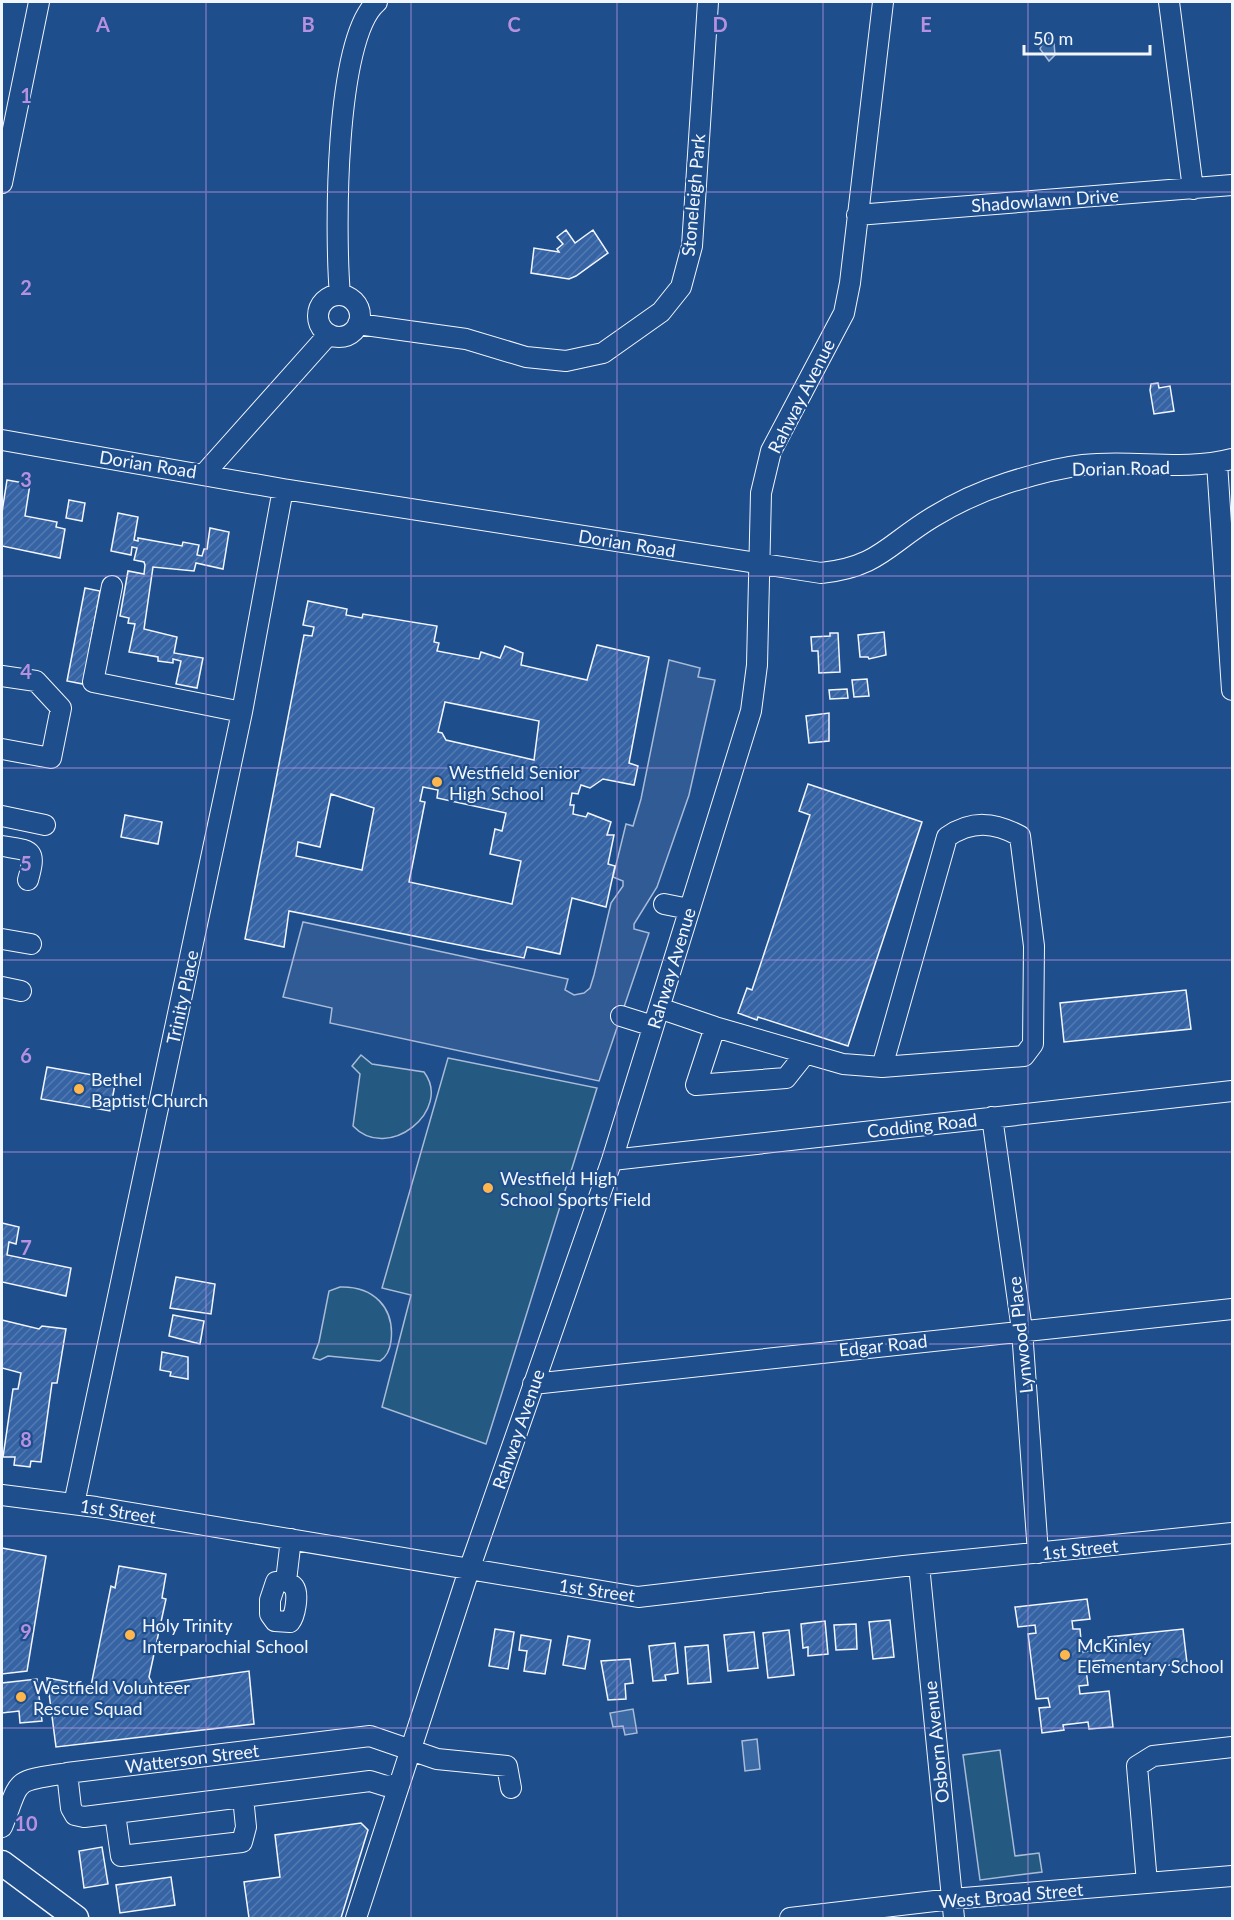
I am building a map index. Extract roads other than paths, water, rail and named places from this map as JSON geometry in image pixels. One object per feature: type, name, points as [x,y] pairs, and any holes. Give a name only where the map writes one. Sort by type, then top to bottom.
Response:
[{"type":"main road","points":[[2,1863],[67,1916]]},
{"type":"main road","points":[[2,1880],[39,1894]]},
{"type":"street","points":[[2,183],[39,2]]},
{"type":"street","points":[[340,295],[336,252],[340,115],[356,42],[368,9],[377,2]]},
{"type":"street","name":"Stoneleigh Park","points":[[358,324],[466,339],[526,357],[566,361],[603,353],[661,312],[681,287],[692,246],[708,2]]},
{"type":"street","name":"Rahway Avenue","points":[[356,1918],[470,1567],[612,1160],[751,711],[757,665],[761,493],[771,451],[844,313],[883,2]]},
{"type":"street","points":[[1169,2],[1193,189]]},
{"type":"street","name":"Shadowlawn Drive","points":[[857,215],[1233,185]]},
{"type":"street","points":[[340,295],[357,305],[360,318],[358,324],[349,334],[336,336],[329,334],[320,324],[319,310],[327,299],[340,295]]},
{"type":"street","points":[[205,474],[329,334]]},
{"type":"street","name":"Dorian Road","points":[[2,440],[283,489],[821,573],[849,570],[874,559],[932,517],[972,496],[1041,474],[1084,465],[1187,467],[1225,461]]},
{"type":"street","points":[[1225,461],[1233,690]]},
{"type":"street","name":"Trinity Place","points":[[74,1504],[242,712],[283,489]]},
{"type":"street","points":[[112,586],[93,682],[242,712]]},
{"type":"street","points":[[2,676],[36,681],[61,708],[51,758],[2,749]]},
{"type":"street","points":[[2,816],[45,825]]},
{"type":"street","points":[[621,1016],[656,1017],[715,1028],[843,1065],[882,1067],[1024,1056],[1033,1044],[1034,946],[1020,836],[998,825],[962,827],[947,837],[882,1067]]},
{"type":"street","points":[[2,846],[27,850],[32,855],[34,859],[28,880]]},
{"type":"street","points":[[664,903],[689,909]]},
{"type":"street","points":[[2,939],[32,944]]},
{"type":"street","points":[[715,1028],[696,1085],[786,1078],[805,1054]]},
{"type":"street","name":"Codding Road","points":[[612,1160],[1233,1091]]},
{"type":"street","name":"Lynwood Place","points":[[992,1118],[1022,1330],[1038,1553]]},
{"type":"street","name":"Edgar Road","points":[[533,1384],[1233,1309]]},
{"type":"street","name":"1st Street","points":[[2,1495],[74,1504],[470,1567],[511,1578],[638,1597],[919,1564],[1233,1533]]},
{"type":"street","points":[[285,1581],[291,1539]]},
{"type":"street","name":"Osborn Avenue","points":[[919,1564],[953,1909]]},
{"type":"street","name":"Watterson Street","points":[[2,1827],[13,1792],[23,1781],[67,1773],[370,1736],[410,1752],[437,1759],[507,1766],[511,1788]]},
{"type":"street","points":[[1147,1884],[1137,1766],[1153,1756],[1233,1747]]},
{"type":"street","points":[[67,1773],[70,1808],[75,1815],[91,1817],[370,1781],[386,1786],[399,1784]]},
{"type":"street","points":[[116,1814],[122,1856],[242,1842],[246,1827],[243,1797]]},
{"type":"street","name":"West Broad Street","points":[[790,1918],[953,1909],[1147,1884],[1233,1876]]},
{"type":"place","name":"Westfield Senior High School","points":[[437,782]]},
{"type":"place","name":"Bethel Baptist Church","points":[[79,1089]]},
{"type":"place","name":"Westfield High School Sports Field","points":[[488,1188]]},
{"type":"place","name":"Holy Trinity Interparochial School","points":[[130,1635]]},
{"type":"place","name":"McKinley Elementary School","points":[[1065,1655]]},
{"type":"place","name":"Westfield Volunteer Rescue Squad","points":[[21,1697]]}]
